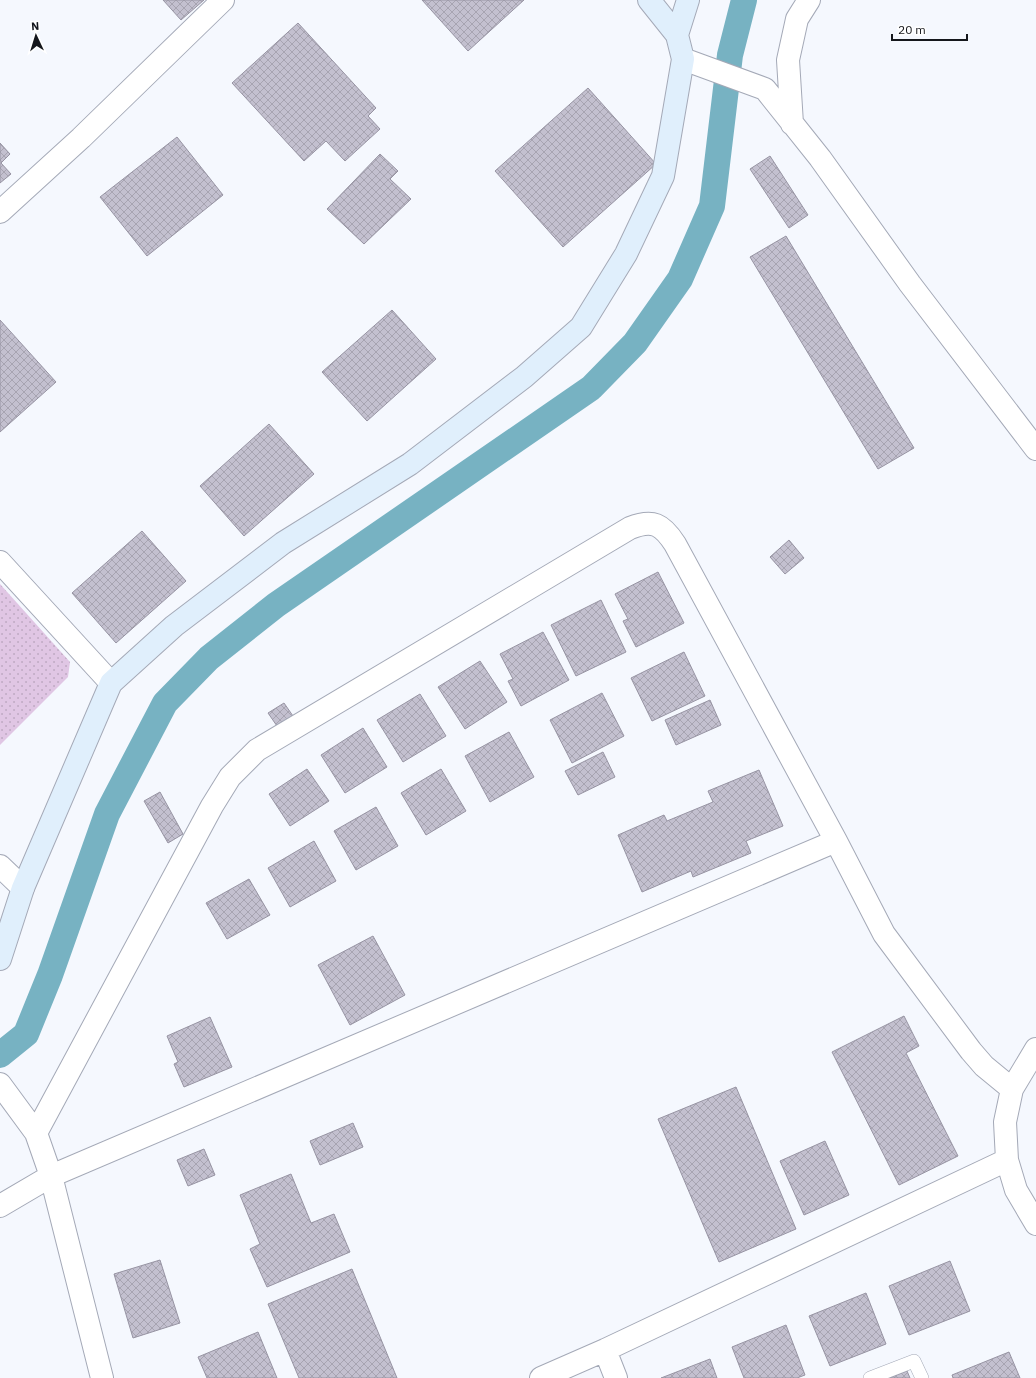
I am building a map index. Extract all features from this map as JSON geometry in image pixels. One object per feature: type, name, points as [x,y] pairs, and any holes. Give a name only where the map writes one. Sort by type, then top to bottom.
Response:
[{"type":"street","points":[[0,212],[81,138],[223,0]]},
{"type":"street","points":[[0,959],[23,888],[111,684],[174,626],[276,547],[410,464],[524,377],[581,327],[626,254],[663,176],[683,59],[677,35],[649,0]]},
{"type":"street","points":[[677,35],[688,0]]},
{"type":"street","points":[[792,124],[788,60],[797,19],[809,0]]},
{"type":"street","points":[[683,59],[765,89],[820,158],[910,284],[1036,449]]},
{"type":"street","points":[[36,1133],[212,806],[230,777],[257,750],[630,528],[643,523],[657,524],[667,531],[836,841],[884,934],[971,1051],[990,1072],[1012,1089]]},
{"type":"street","points":[[0,562],[111,684]]},
{"type":"street","points":[[0,1206],[51,1176],[836,841]]},
{"type":"street","points":[[0,866],[23,888]]},
{"type":"street","points":[[1036,1049],[1012,1089],[1005,1122],[1007,1160],[1016,1190],[1036,1224]]},
{"type":"street","points":[[0,1084],[36,1133],[51,1176],[102,1378]]},
{"type":"street","points":[[540,1378],[605,1350],[1007,1160]]},
{"type":"street","points":[[605,1350],[616,1378]]},
{"type":"lane","points":[[870,1378],[914,1361],[922,1378]]},
{"type":"shaded area","points":[[0,584],[70,662],[68,677],[0,745]]},
{"type":"building","points":[[163,0],[204,0],[181,20]]},
{"type":"building","points":[[422,0],[524,0],[468,51]]},
{"type":"building","points":[[298,23],[376,108],[368,116],[380,129],[345,161],[326,141],[304,161],[232,83]]},
{"type":"building","points":[[588,88],[656,164],[563,247],[495,171]]},
{"type":"building","points":[[177,137],[223,195],[147,256],[100,197]]},
{"type":"building","points":[[0,143],[10,154],[1,163],[11,174],[0,183]]},
{"type":"building","points":[[380,154],[398,171],[390,179],[411,199],[364,244],[327,209]]},
{"type":"building","points":[[770,156],[808,215],[789,228],[750,169]]},
{"type":"building","points":[[786,236],[914,448],[878,469],[750,257]]},
{"type":"building","points":[[392,310],[436,359],[367,421],[322,372]]},
{"type":"building","points":[[0,320],[56,382],[0,432]]},
{"type":"building","points":[[269,424],[314,474],[244,536],[200,486]]},
{"type":"building","points":[[142,531],[186,581],[116,643],[72,593]]},
{"type":"building","points":[[789,540],[804,558],[785,574],[770,557]]},
{"type":"building","points":[[658,572],[684,623],[636,647],[623,621],[628,619],[615,594]]},
{"type":"building","points":[[601,600],[626,652],[576,676],[551,625]]},
{"type":"building","points":[[543,632],[569,680],[521,706],[508,681],[513,679],[500,654]]},
{"type":"building","points":[[684,652],[705,696],[652,721],[631,678]]},
{"type":"building","points":[[480,661],[507,702],[465,729],[438,687]]},
{"type":"building","points":[[602,693],[624,736],[572,763],[550,720]]},
{"type":"building","points":[[420,694],[446,736],[403,762],[377,720]]},
{"type":"building","points":[[710,700],[721,725],[676,745],[665,720]]},
{"type":"building","points":[[284,703],[293,716],[277,726],[268,713]]},
{"type":"building","points":[[363,728],[387,767],[345,793],[321,755]]},
{"type":"building","points":[[509,732],[534,777],[490,802],[465,756]]},
{"type":"building","points":[[603,752],[615,777],[578,795],[565,771]]},
{"type":"building","points":[[307,769],[329,801],[290,826],[269,794]]},
{"type":"building","points":[[441,769],[466,811],[426,835],[401,793]]},
{"type":"building","points":[[759,770],[783,826],[746,841],[751,853],[693,877],[691,871],[642,892],[618,835],[664,815],[667,821],[713,802],[708,791]]},
{"type":"building","points":[[160,792],[183,834],[168,843],[144,801]]},
{"type":"building","points":[[376,807],[398,846],[356,870],[334,831]]},
{"type":"building","points":[[314,841],[336,881],[290,907],[268,868]]},
{"type":"building","points":[[249,879],[270,915],[227,939],[206,903]]},
{"type":"building","points":[[373,936],[405,995],[350,1025],[318,965]]},
{"type":"building","points":[[904,1016],[919,1046],[906,1053],[958,1156],[899,1185],[832,1052]]},
{"type":"building","points":[[210,1017],[232,1067],[184,1087],[174,1064],[178,1062],[167,1036]]},
{"type":"building","points":[[736,1087],[796,1229],[719,1262],[658,1119]]},
{"type":"building","points":[[353,1123],[363,1147],[320,1165],[310,1141]]},
{"type":"building","points":[[825,1141],[849,1195],[804,1215],[780,1161]]},
{"type":"building","points":[[204,1149],[215,1175],[188,1186],[177,1160]]},
{"type":"building","points":[[291,1174],[311,1223],[334,1214],[350,1252],[267,1287],[250,1249],[260,1244],[240,1195]]},
{"type":"building","points":[[160,1260],[180,1323],[133,1338],[114,1274]]},
{"type":"building","points":[[950,1261],[970,1311],[909,1335],[889,1286]]},
{"type":"building","points":[[352,1269],[397,1378],[299,1378],[268,1304]]},
{"type":"building","points":[[866,1293],[886,1344],[830,1366],[809,1316]]},
{"type":"building","points":[[786,1325],[805,1375],[797,1378],[744,1378],[732,1347]]},
{"type":"building","points":[[258,1332],[277,1378],[207,1378],[198,1357]]},
{"type":"building","points":[[1009,1352],[1020,1378],[953,1378],[952,1375]]},
{"type":"building","points":[[710,1359],[717,1378],[661,1378]]},
{"type":"building","points":[[907,1371],[910,1378],[889,1378]]},
{"type":"waterway","points":[[0,1055],[26,1034],[50,975],[107,814],[165,703],[209,658],[276,605],[591,388],[635,343],[680,279],[712,206],[730,55],[744,0]]}]
